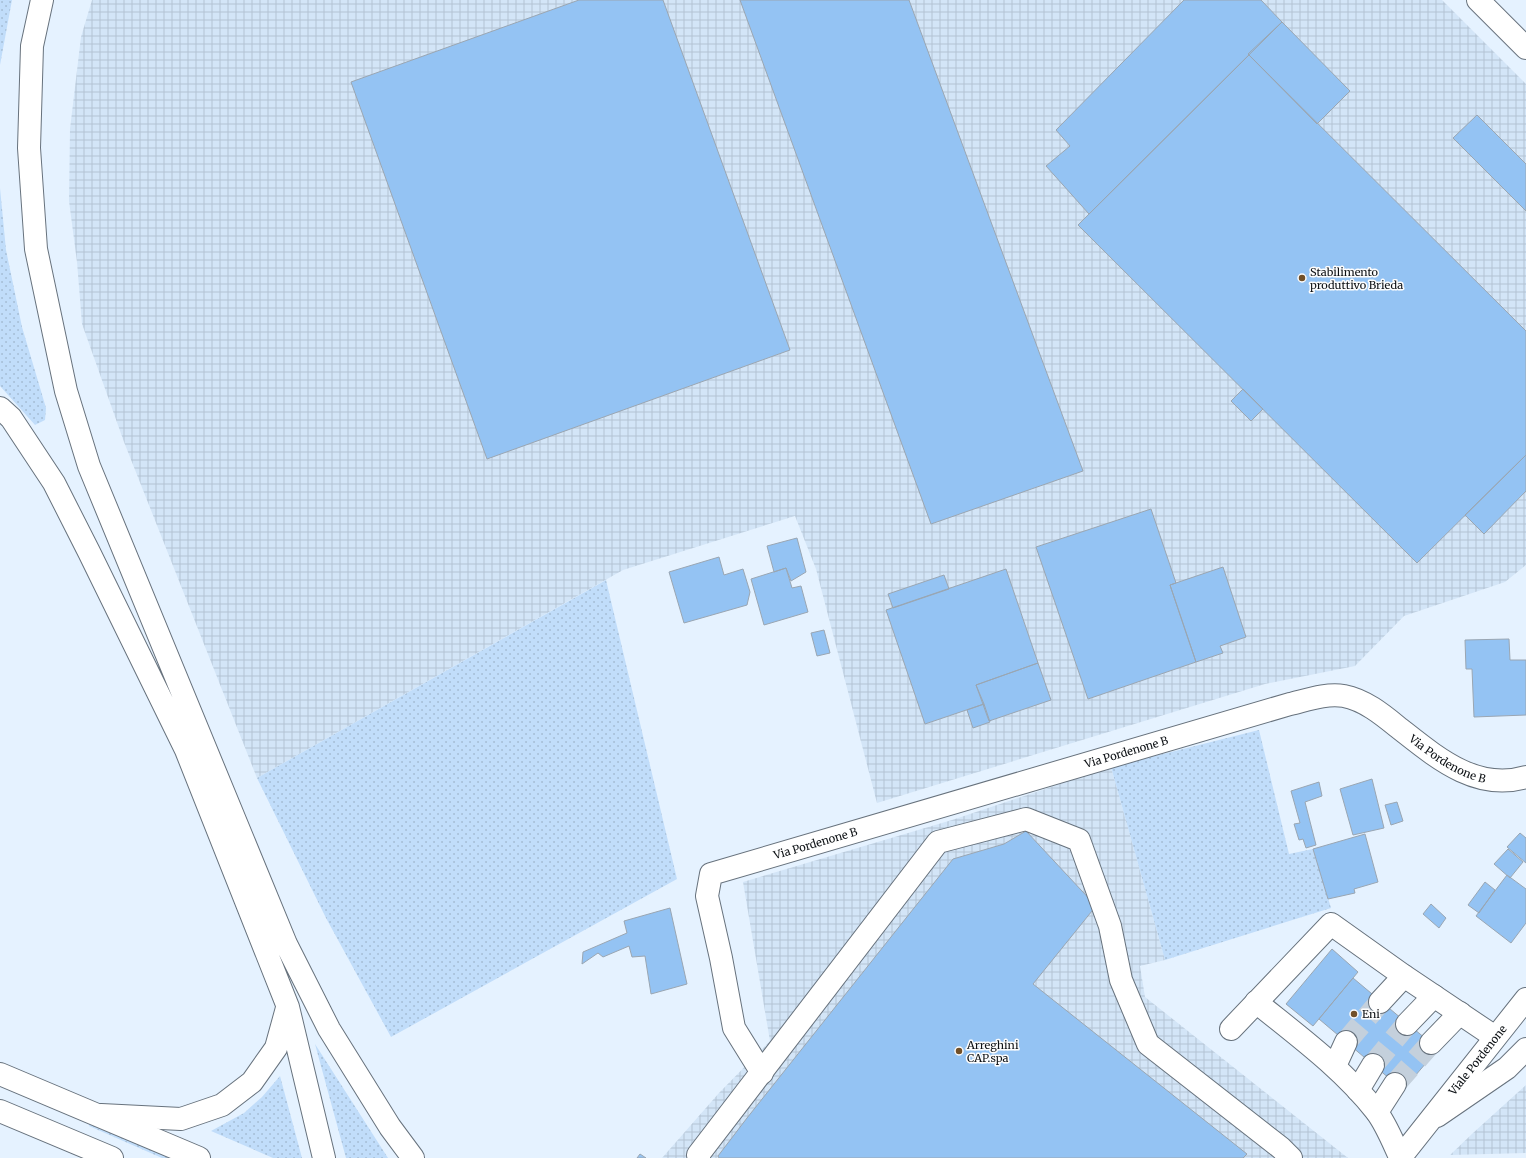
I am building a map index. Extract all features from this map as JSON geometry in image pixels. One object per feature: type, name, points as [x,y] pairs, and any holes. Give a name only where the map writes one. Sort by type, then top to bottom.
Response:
[{"type":"main road","points":[[42,0],[32,46],[29,148],[36,249],[66,391],[89,466],[286,944],[329,1029],[390,1127],[413,1158]]},
{"type":"main road","points":[[1478,0],[1526,48]]},
{"type":"main road","points":[[0,408],[11,418],[54,483],[186,750],[288,1007],[324,1158]]},
{"type":"main road","name":"Via Pordenone B","points":[[762,1073],[734,1028],[721,958],[707,896],[712,874],[1275,708],[1325,696],[1344,696],[1361,702],[1380,713],[1426,750],[1466,774],[1486,779],[1504,781],[1526,777]]},
{"type":"main road","points":[[699,1158],[698,1155],[938,842],[1026,819],[1079,840],[1110,926],[1121,980],[1148,1044],[1275,1143],[1291,1158]]},
{"type":"main road","points":[[1232,1029],[1331,924],[1404,976],[1495,1037]]},
{"type":"main road","points":[[1380,1002],[1404,976]]},
{"type":"main road","points":[[1407,1024],[1434,996]]},
{"type":"main road","name":"Viale Pordenone","points":[[1400,1158],[1526,999]]},
{"type":"main road","points":[[1256,1002],[1335,1066],[1358,1090],[1377,1112],[1400,1158]]},
{"type":"main road","points":[[101,1116],[181,1119],[222,1105],[252,1082],[276,1048],[288,1007]]},
{"type":"main road","points":[[1431,1043],[1460,1013]]},
{"type":"main road","points":[[1335,1066],[1346,1042]]},
{"type":"main road","name":"Viale Pordenone","points":[[1430,1121],[1464,1096],[1507,1068],[1526,1049]]},
{"type":"main road","points":[[1358,1090],[1373,1065]]},
{"type":"main road","points":[[0,1074],[199,1158]]},
{"type":"main road","points":[[1377,1112],[1395,1084]]},
{"type":"main road","points":[[0,1111],[112,1158]]},
{"type":"shaded area","points":[[0,0],[12,0],[0,65]]},
{"type":"shaded area","points":[[92,0],[1442,0],[1526,84],[1526,565],[1505,582],[1404,616],[1355,666],[1265,684],[877,803],[816,569],[795,516],[623,570],[257,778],[124,442],[82,324],[77,262],[69,201],[70,129],[81,37]]},
{"type":"shaded area","points":[[0,188],[6,250],[22,327],[46,408],[45,420],[35,425],[0,386]]},
{"type":"shaded area","points":[[606,580],[677,879],[391,1037],[326,918],[257,778]]},
{"type":"shaded area","points":[[1259,730],[1289,854],[1313,849],[1331,908],[1165,960],[1111,767]]},
{"type":"shaded area","points":[[1111,767],[1165,960],[1140,966],[1145,997],[1348,1158],[662,1158],[719,1093],[770,1041],[743,882],[952,820]]},
{"type":"shaded area","points":[[315,1044],[388,1158],[346,1158]]},
{"type":"shaded area","points":[[280,1076],[302,1158],[273,1158],[211,1131],[244,1113],[262,1097]]},
{"type":"shaded area","points":[[1526,1085],[1526,1153],[1450,1155],[1473,1133]]},
{"type":"shaded area","points":[[90,1123],[170,1158],[162,1158],[89,1126]]},
{"type":"building","points":[[579,0],[663,0],[790,350],[487,459],[351,82]]},
{"type":"building","points":[[740,0],[909,0],[1083,471],[931,524]]},
{"type":"building","points":[[1184,0],[1261,0],[1282,22],[1089,214],[1046,166],[1070,146],[1056,130]]},
{"type":"building","points":[[1282,22],[1350,91],[1317,124],[1248,54]]},
{"type":"building","name":"Stabilimento produttivo Brieda","points":[[1249,55],[1526,331],[1526,455],[1417,563],[1078,225]]},
{"type":"building","points":[[1477,115],[1526,164],[1526,211],[1453,138]]},
{"type":"building","points":[[1243,389],[1263,409],[1251,421],[1231,401]]},
{"type":"building","points":[[1526,455],[1526,491],[1484,534],[1465,515]]},
{"type":"building","points":[[1151,509],[1176,583],[1170,585],[1196,662],[1088,699],[1036,547]]},
{"type":"building","points":[[797,538],[806,572],[791,581],[786,568],[774,572],[767,546]]},
{"type":"building","points":[[719,557],[724,575],[743,569],[750,592],[747,605],[684,623],[669,572]]},
{"type":"building","points":[[1223,567],[1246,637],[1220,646],[1223,653],[1196,662],[1170,585]]},
{"type":"building","points":[[786,568],[792,588],[801,586],[808,612],[764,625],[751,579]]},
{"type":"building","points":[[1006,569],[1038,663],[976,685],[984,704],[925,724],[886,610]]},
{"type":"building","points":[[944,575],[949,589],[893,608],[888,594]]},
{"type":"building","points":[[824,630],[830,653],[817,656],[811,633]]},
{"type":"building","points":[[1509,639],[1510,660],[1526,660],[1526,715],[1474,717],[1472,669],[1466,669],[1465,640]]},
{"type":"building","points":[[1038,663],[1051,700],[989,721],[976,685]]},
{"type":"building","points":[[984,704],[990,722],[973,728],[967,710]]},
{"type":"building","points":[[1372,779],[1384,828],[1353,835],[1340,789]]},
{"type":"building","points":[[1319,782],[1322,796],[1305,802],[1316,845],[1306,848],[1303,839],[1299,840],[1294,824],[1300,823],[1291,791]]},
{"type":"building","points":[[1397,802],[1403,821],[1391,825],[1385,805]]},
{"type":"building","name":"Arreghini CAP.spa","points":[[1026,831],[1096,906],[1033,984],[1247,1154],[1243,1158],[719,1158],[718,1156],[747,1118],[953,859],[1004,844]]},
{"type":"building","points":[[1520,833],[1526,838],[1526,863],[1507,847]]},
{"type":"building","points":[[1365,834],[1378,882],[1354,889],[1355,893],[1328,899],[1313,849]]},
{"type":"building","points":[[1508,849],[1523,862],[1510,878],[1494,864]]},
{"type":"building","points":[[1507,875],[1526,889],[1526,923],[1511,943],[1476,916]]},
{"type":"building","points":[[1485,882],[1495,890],[1479,913],[1468,905]]},
{"type":"building","points":[[1431,904],[1446,918],[1439,928],[1423,914]]},
{"type":"building","points":[[670,908],[687,984],[651,994],[645,956],[632,957],[629,946],[603,957],[598,953],[582,964],[583,952],[627,933],[624,921]]},
{"type":"building","points":[[1332,949],[1358,972],[1313,1026],[1286,1004]]},
{"type":"building","points":[[1353,978],[1438,1049],[1403,1090],[1319,1019]]},
{"type":"building","points":[[640,1154],[646,1158],[637,1158]]},
{"type":"tunnel","points":[[1346,1042],[1380,1002]]},
{"type":"tunnel","points":[[1373,1065],[1407,1024]]},
{"type":"tunnel","points":[[1395,1084],[1431,1043]]},
{"type":"place","name":"Stabilimento produttivo Brieda","points":[[1302,278]]},
{"type":"place","name":"Eni","points":[[1354,1014]]},
{"type":"place","name":"Arreghini CAP.spa","points":[[959,1051]]}]
